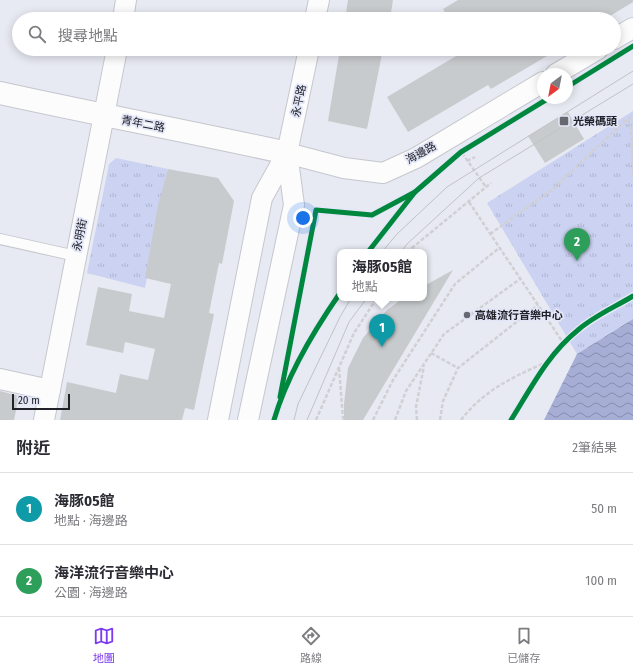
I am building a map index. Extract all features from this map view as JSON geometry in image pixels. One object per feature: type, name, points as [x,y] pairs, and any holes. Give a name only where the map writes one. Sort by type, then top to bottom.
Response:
[{"type":"street","points":[[124,12],[126,0]]},
{"type":"street","points":[[316,12],[319,0]]},
{"type":"street","points":[[621,36],[633,28]]},
{"type":"street","name":"永明街","points":[[44,420],[116,56]]},
{"type":"street","name":"永平路","points":[[287,153],[308,56]]},
{"type":"street","points":[[566,68],[586,56]]},
{"type":"street","name":"海邊路","points":[[287,153],[344,168],[383,173],[416,158],[456,145],[537,86]]},
{"type":"street","name":"青年二路","points":[[0,93],[104,116],[220,138],[287,153]]},
{"type":"street","points":[[218,420],[262,198],[287,153]]},
{"type":"street","points":[[248,420],[294,205],[287,153]]},
{"type":"street","points":[[0,379],[50,390]]},
{"type":"lane","points":[[0,239],[76,256]]},
{"type":"path","points":[[490,234],[553,189],[633,116]]},
{"type":"path","points":[[628,120],[631,127],[633,177]]},
{"type":"path","points":[[456,145],[468,148]]},
{"type":"path","points":[[456,145],[456,158]]},
{"type":"path","points":[[456,145],[486,187]]},
{"type":"path","points":[[467,161],[474,157]]},
{"type":"path","points":[[411,249],[492,183]]},
{"type":"path","points":[[469,202],[564,344]]},
{"type":"path","points":[[374,420],[393,380],[418,338],[455,284],[499,248]]},
{"type":"path","points":[[395,420],[406,391],[444,334],[520,279]]},
{"type":"path","points":[[316,420],[354,333],[375,301]]},
{"type":"path","points":[[440,420],[442,401],[458,368],[538,305]]},
{"type":"path","points":[[560,348],[569,339]]},
{"type":"path","points":[[431,353],[458,368]]},
{"type":"path","points":[[539,375],[551,357]]},
{"type":"path","points":[[461,420],[471,407],[509,378],[547,362]]},
{"type":"path","points":[[418,420],[416,407],[424,363]]},
{"type":"path","points":[[339,367],[343,418],[345,420]]},
{"type":"green space","points":[[633,111],[633,319],[577,354],[487,203]]},
{"type":"green space","points":[[116,158],[168,169],[145,288],[87,273],[109,164]]},
{"type":"water","points":[[633,319],[633,420],[544,420],[577,354]]},
{"type":"building","points":[[348,0],[393,0],[391,12],[346,12]]},
{"type":"building","points":[[458,0],[633,0],[633,2],[617,12],[445,12],[443,9]]},
{"type":"building","points":[[339,56],[382,56],[367,129],[328,121]]},
{"type":"building","points":[[456,56],[547,56],[491,89],[488,85],[408,132],[387,97]]},
{"type":"building","points":[[568,112],[584,139],[545,163],[528,136]]},
{"type":"building","points":[[168,169],[218,178],[234,201],[222,264],[219,263],[209,313],[214,314],[194,410],[185,408],[182,420],[60,420],[67,382],[116,393],[120,374],[148,380],[155,349],[125,342],[123,353],[86,345],[98,287],[132,294],[129,311],[164,318],[171,284],[145,278],[158,205]]},
{"type":"building","points":[[453,270],[363,420],[344,420],[344,404],[348,368],[363,338],[387,310],[399,301],[427,301],[427,284]]},
{"type":"building","points":[[0,391],[19,396],[14,420],[0,420]]},
{"type":"tram line","points":[[384,249],[397,234],[447,187],[633,71]]},
{"type":"tram line","points":[[403,249],[479,178],[633,84]]},
{"type":"tram line","points":[[294,420],[298,404],[349,301]]},
{"type":"tram line","points":[[307,420],[349,322],[365,301]]},
{"type":"cycle path","points":[[621,53],[633,46]]},
{"type":"cycle path","points":[[573,83],[617,56]]},
{"type":"cycle path","points":[[370,249],[415,192],[461,152],[539,104]]},
{"type":"cycle path","points":[[280,397],[316,210],[372,215],[415,192]]},
{"type":"cycle path","points":[[511,420],[541,372],[567,339],[591,320],[633,296]]},
{"type":"cycle path","points":[[274,420],[279,403],[293,370],[320,323],[337,298]]},
{"type":"place","name":"光榮碼頭","points":[[564,121]]},
{"type":"place","name":"海洋流行音樂中心","points":[[577,261]]},
{"type":"place","name":"高雄流行音樂中心","points":[[467,315]]},
{"type":"place","name":"海豚05館","points":[[382,347]]}]
